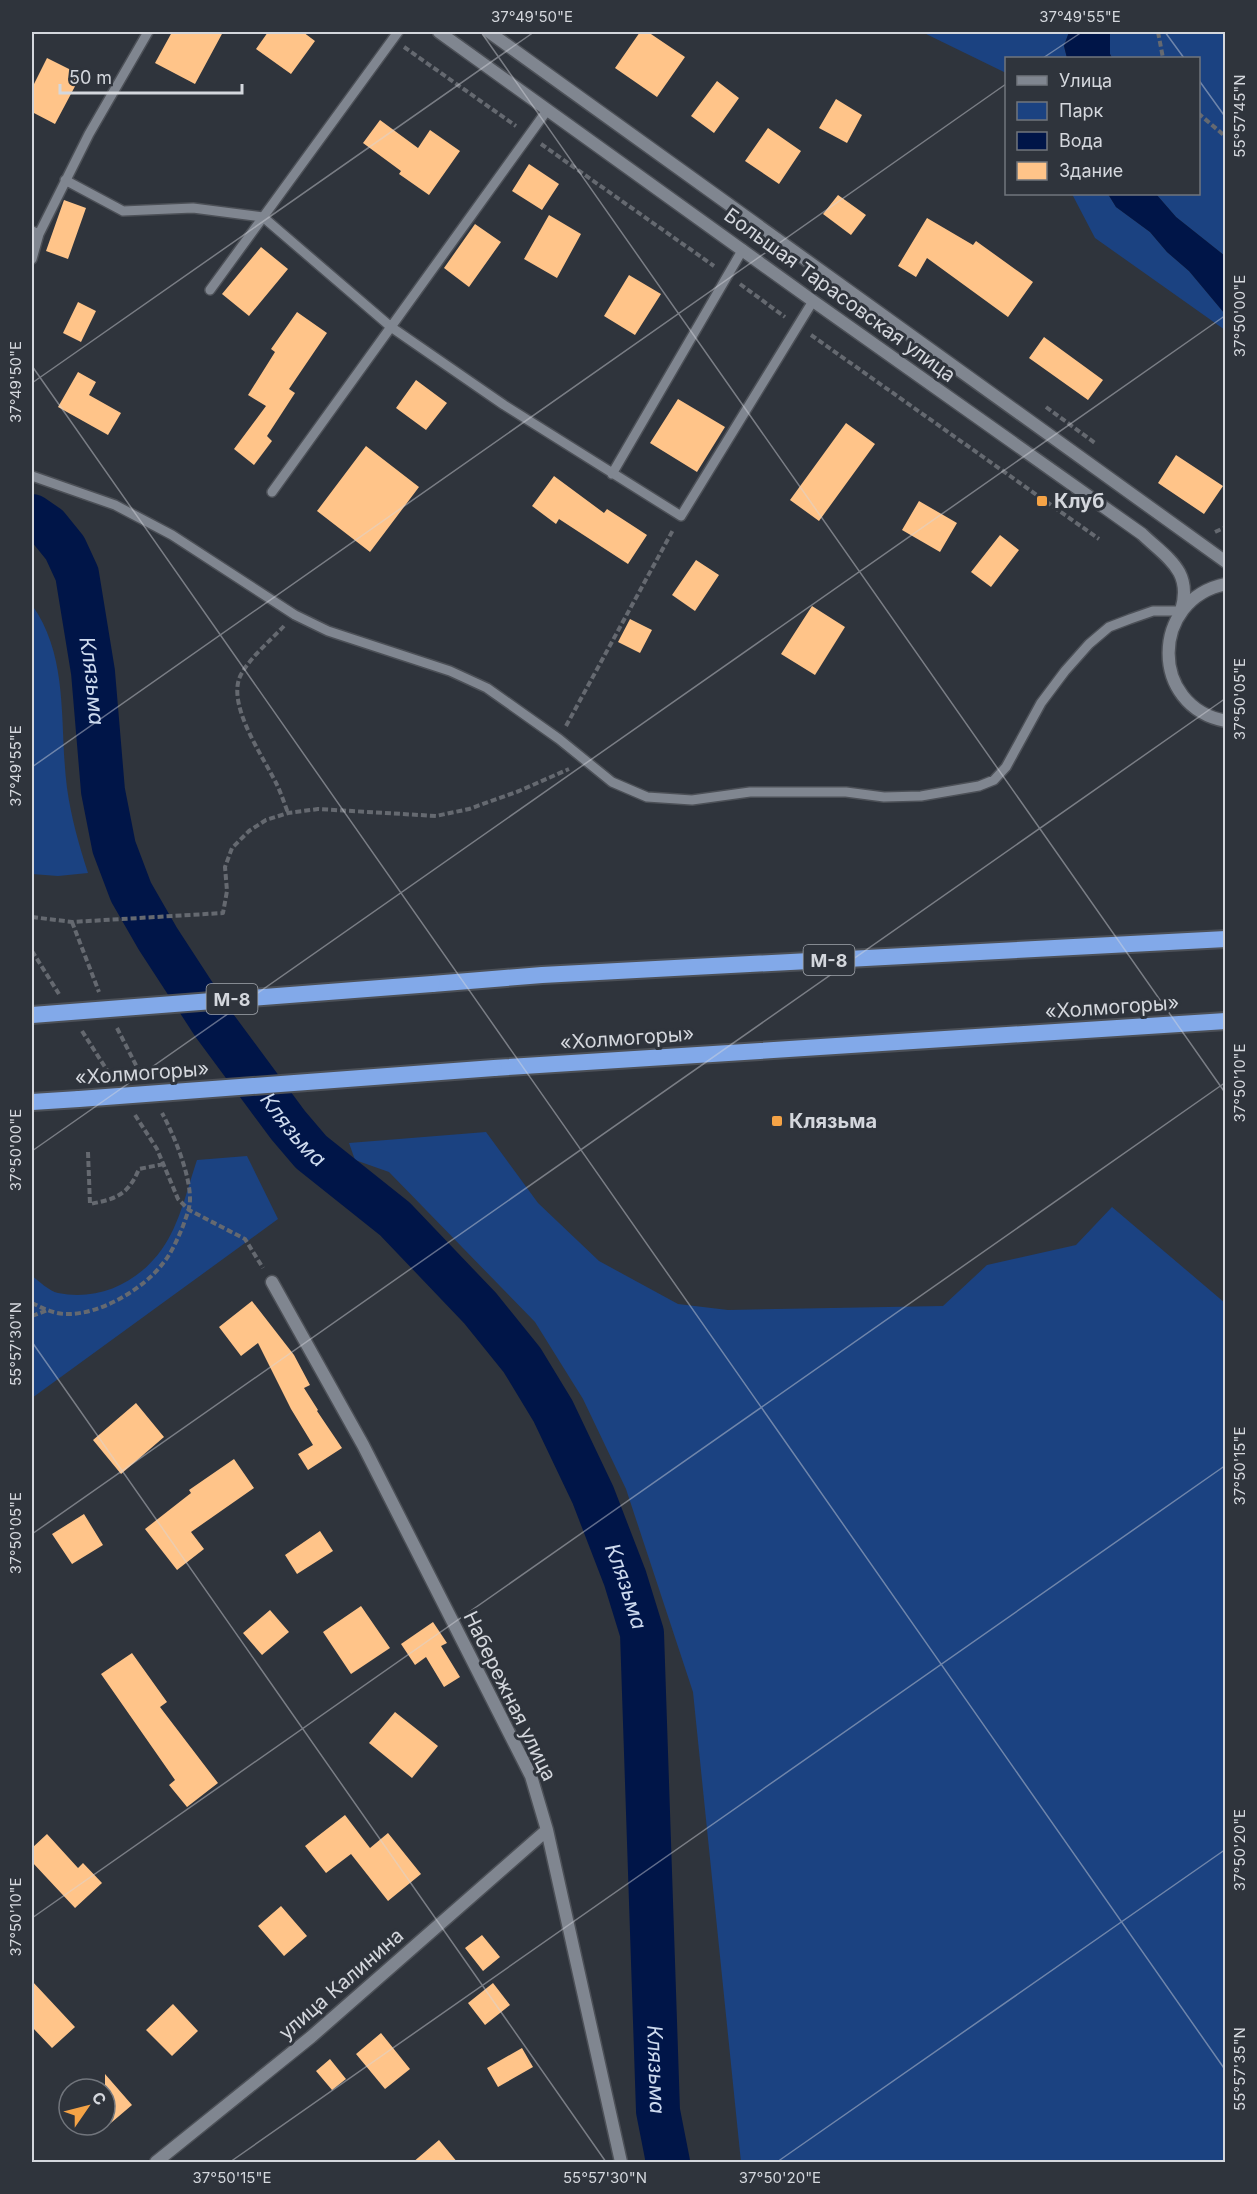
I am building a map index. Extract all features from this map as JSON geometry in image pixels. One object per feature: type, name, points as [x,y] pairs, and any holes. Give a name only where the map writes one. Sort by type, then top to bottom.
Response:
[{"type":"highway","name":"М-8","points":[[32,1015],[542,975],[1226,939]]},
{"type":"highway","name":"«Холмогоры»","points":[[32,1102],[494,1068],[1226,1021]]},
{"type":"street","name":"Большая Тарасовская улица","points":[[439,32],[1142,534],[1177,567],[1185,585],[1185,598],[1181,611]]},
{"type":"street","name":"Большая Тарасовская улица","points":[[489,32],[1226,562]]},
{"type":"street","points":[[1226,584],[1202,592],[1181,611],[1167,647],[1170,672],[1178,689],[1189,704],[1212,719],[1226,721]]},
{"type":"street","name":"Набережная улица","points":[[272,1282],[363,1445],[531,1776],[547,1830],[619,2161]]},
{"type":"street","name":"улица Калинина","points":[[156,2163],[311,2037],[547,1830]]},
{"type":"lane","points":[[32,259],[35,232],[148,32]]},
{"type":"lane","points":[[210,290],[398,32]]},
{"type":"lane","points":[[272,492],[548,109]]},
{"type":"lane","points":[[65,180],[123,211],[193,208],[263,217],[391,327],[504,405],[681,516],[813,301]]},
{"type":"lane","points":[[612,474],[742,249]]},
{"type":"lane","points":[[32,476],[115,505],[172,535],[295,615],[328,631],[450,671],[488,688],[559,739],[612,782],[646,797],[692,800],[750,792],[846,792],[884,797],[921,796],[980,786],[994,780],[1006,767],[1041,703],[1065,670],[1089,644],[1109,627],[1130,619],[1153,611],[1181,611]]},
{"type":"path","points":[[1158,32],[1163,57]]},
{"type":"path","points":[[1200,115],[1226,137]]},
{"type":"path","points":[[559,739],[681,516]]},
{"type":"path","points":[[288,813],[242,714],[237,694],[239,678],[250,663],[295,615]]},
{"type":"path","points":[[32,917],[72,922],[223,913],[227,891],[225,867],[232,848],[249,831],[266,820],[288,813],[318,809],[436,816],[469,809],[587,762]]},
{"type":"path","points":[[72,922],[100,993]]},
{"type":"path","points":[[114,1021],[144,1078]]},
{"type":"path","points":[[32,1303],[58,1314],[89,1312],[129,1294],[164,1263],[180,1233],[189,1210],[190,1198],[184,1169],[169,1125],[159,1106]]},
{"type":"path","points":[[88,1152],[90,1204],[111,1200],[121,1195],[130,1186],[139,1169],[164,1164]]},
{"type":"path","points":[[189,1210],[245,1239],[272,1282]]},
{"type":"path","points":[[32,1316],[49,1310]]},
{"type":"green space","points":[[922,32],[1069,32],[1064,46],[1067,57],[1005,57],[1005,73]]},
{"type":"green space","points":[[1110,32],[1225,32],[1225,256],[1176,217],[1157,195],[1200,195],[1200,57],[1112,57]]},
{"type":"green space","points":[[1073,195],[1109,195],[1116,207],[1150,232],[1167,252],[1189,271],[1225,314],[1225,330],[1095,238]]},
{"type":"green space","points":[[32,605],[44,626],[58,670],[67,788],[88,873],[58,876],[32,874]]},
{"type":"green space","points":[[486,1132],[538,1203],[599,1261],[678,1304],[728,1310],[943,1306],[987,1265],[1076,1245],[1112,1207],[1225,1303],[1225,2162],[741,2162],[693,1692],[626,1489],[583,1399],[535,1322],[389,1172],[355,1160],[349,1143]]},
{"type":"green space","points":[[247,1156],[278,1219],[32,1398],[32,1276],[55,1292],[73,1295],[103,1292],[129,1280],[152,1261],[168,1239],[178,1218],[197,1160]]},
{"type":"water","points":[[1069,32],[1110,32],[1112,57],[1067,57],[1064,46]]},
{"type":"water","points":[[1109,195],[1157,195],[1176,217],[1225,256],[1225,314],[1189,271],[1167,252],[1150,232],[1116,207]]},
{"type":"building","points":[[172,32],[223,32],[195,84],[155,63]]},
{"type":"building","points":[[268,32],[303,32],[315,41],[291,74],[256,49]]},
{"type":"building","points":[[640,32],[648,32],[685,57],[657,97],[615,68]]},
{"type":"building","points":[[47,58],[81,75],[55,124],[32,112],[32,88]]},
{"type":"building","points":[[717,81],[739,98],[714,133],[691,116]]},
{"type":"building","points":[[836,99],[862,115],[847,143],[819,128]]},
{"type":"building","points":[[380,120],[418,148],[430,130],[460,151],[429,195],[399,174],[401,171],[363,143]]},
{"type":"building","points":[[768,128],[801,151],[779,184],[745,161]]},
{"type":"building","points":[[529,164],[559,184],[542,210],[512,191]]},
{"type":"building","points":[[838,195],[866,215],[851,235],[823,214]]},
{"type":"building","points":[[64,200],[86,208],[68,259],[46,251]]},
{"type":"building","points":[[549,215],[581,234],[557,278],[524,259]]},
{"type":"building","points":[[927,218],[973,245],[976,241],[1033,282],[1008,317],[927,258],[916,277],[898,266]]},
{"type":"building","points":[[475,224],[501,242],[469,287],[444,268]]},
{"type":"building","points":[[261,247],[288,269],[249,316],[222,294]]},
{"type":"building","points":[[629,275],[661,294],[635,335],[604,316]]},
{"type":"building","points":[[78,302],[96,311],[81,342],[63,333]]},
{"type":"building","points":[[297,312],[327,333],[289,389],[295,393],[267,436],[272,441],[254,465],[234,449],[266,406],[248,395],[275,352],[271,349]]},
{"type":"building","points":[[1044,337],[1103,380],[1088,400],[1029,358]]},
{"type":"building","points":[[78,372],[96,382],[89,395],[121,413],[108,435],[58,407]]},
{"type":"building","points":[[416,380],[447,403],[426,430],[396,408]]},
{"type":"building","points":[[678,399],[725,427],[697,472],[650,443]]},
{"type":"building","points":[[846,423],[875,444],[819,521],[790,500]]},
{"type":"building","points":[[366,446],[419,487],[370,552],[317,511]]},
{"type":"building","points":[[1176,455],[1223,486],[1204,514],[1158,483]]},
{"type":"building","points":[[554,476],[604,513],[607,509],[647,535],[628,564],[559,519],[556,524],[532,506]]},
{"type":"building","points":[[919,501],[957,523],[940,552],[902,530]]},
{"type":"building","points":[[1000,535],[1019,550],[991,587],[971,572]]},
{"type":"building","points":[[696,560],[719,575],[695,611],[672,595]]},
{"type":"building","points":[[812,606],[845,627],[815,675],[781,654]]},
{"type":"building","points":[[630,619],[652,630],[640,653],[618,642]]},
{"type":"building","points":[[252,1301],[294,1355],[310,1385],[304,1388],[342,1448],[308,1470],[298,1454],[313,1445],[291,1409],[258,1343],[241,1356],[219,1327]]},
{"type":"building","points":[[136,1403],[164,1437],[121,1474],[93,1440]]},
{"type":"building","points":[[234,1459],[254,1488],[191,1532],[204,1549],[177,1570],[145,1529],[191,1493],[189,1490]]},
{"type":"building","points":[[84,1514],[103,1545],[72,1564],[52,1534]]},
{"type":"building","points":[[320,1531],[333,1551],[297,1574],[285,1555]]},
{"type":"building","points":[[361,1606],[390,1648],[351,1674],[323,1632]]},
{"type":"building","points":[[270,1610],[289,1632],[262,1655],[243,1633]]},
{"type":"building","points":[[433,1622],[447,1643],[441,1646],[460,1677],[444,1687],[426,1657],[415,1665],[401,1644]]},
{"type":"building","points":[[132,1653],[167,1702],[160,1707],[218,1783],[187,1807],[169,1785],[175,1780],[101,1674]]},
{"type":"building","points":[[395,1712],[438,1746],[412,1778],[369,1743]]},
{"type":"building","points":[[345,1815],[370,1848],[388,1833],[421,1874],[388,1901],[351,1854],[326,1873],[305,1846]]},
{"type":"building","points":[[47,1834],[78,1868],[83,1863],[102,1883],[75,1908],[32,1862],[32,1848]]},
{"type":"building","points":[[281,1906],[307,1936],[284,1956],[258,1926]]},
{"type":"building","points":[[482,1935],[500,1957],[483,1971],[465,1948]]},
{"type":"building","points":[[32,1981],[75,2027],[52,2048],[32,2027]]},
{"type":"building","points":[[493,1983],[510,2005],[485,2025],[468,2003]]},
{"type":"building","points":[[173,2004],[198,2031],[172,2056],[146,2030]]},
{"type":"building","points":[[381,2033],[410,2069],[385,2089],[356,2054]]},
{"type":"building","points":[[522,2048],[533,2067],[498,2087],[487,2068]]},
{"type":"building","points":[[330,2059],[346,2079],[332,2090],[316,2071]]},
{"type":"building","points":[[117,2088],[132,2105],[117,2118]]},
{"type":"building","points":[[439,2140],[458,2163],[412,2163]]},
{"type":"waterway","name":"Клязьма","points":[[32,516],[48,527],[65,548],[77,574],[93,672],[103,791],[114,847],[131,892],[158,939],[214,1025],[288,1125],[311,1152],[395,1219],[480,1308],[522,1360],[553,1411],[593,1495],[625,1578],[642,1633],[658,2111],[668,2162]]},
{"type":"place","name":"Клуб","points":[[1042,501]]},
{"type":"place","name":"Клязьма","points":[[777,1121]]}]
